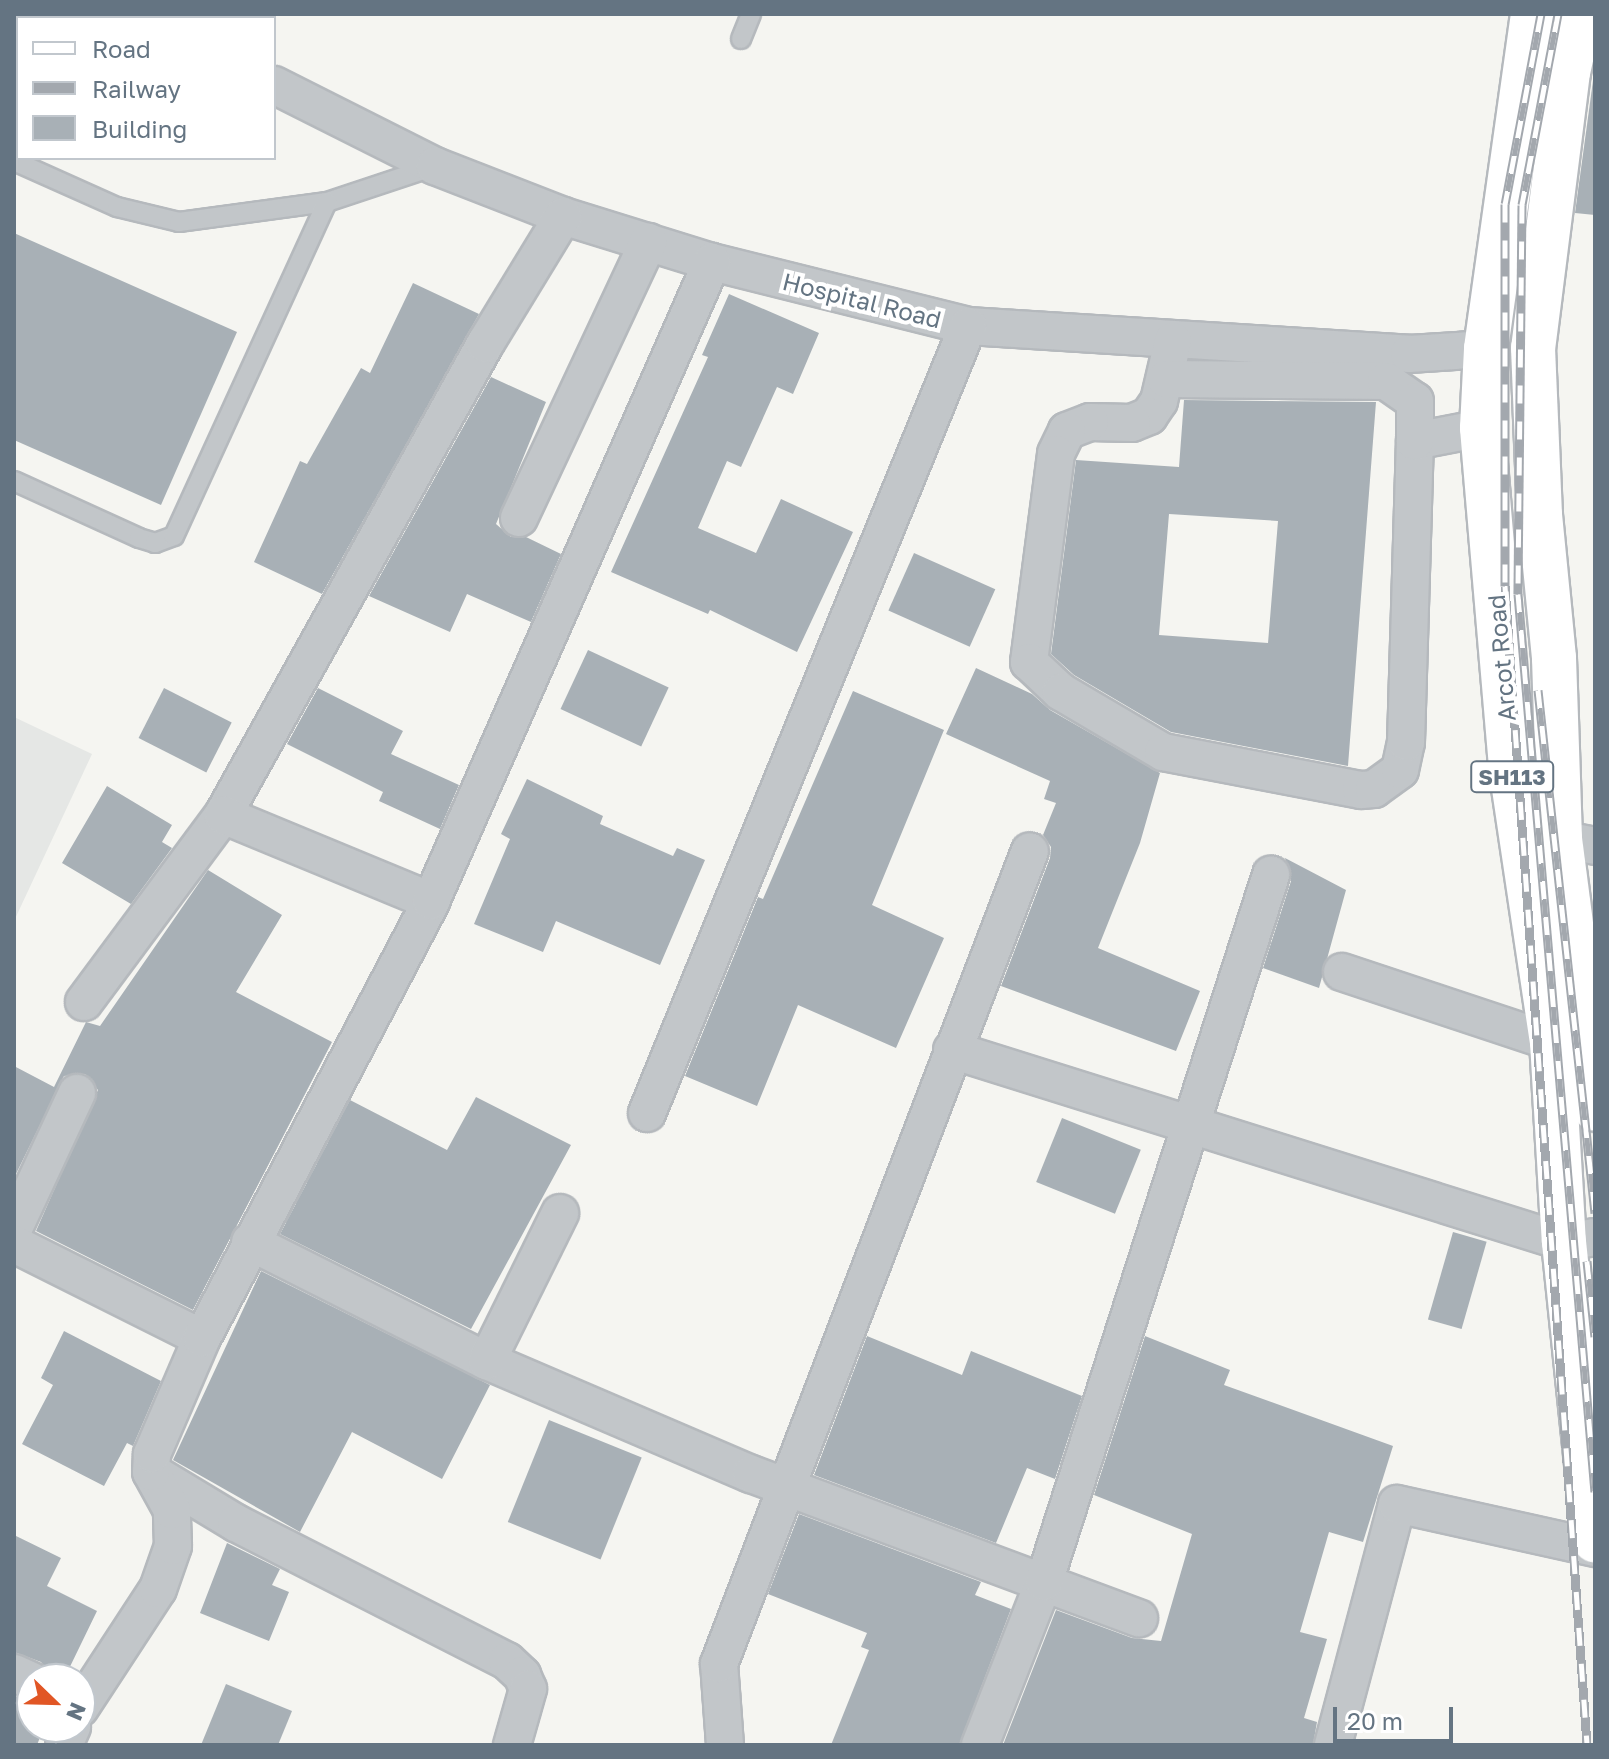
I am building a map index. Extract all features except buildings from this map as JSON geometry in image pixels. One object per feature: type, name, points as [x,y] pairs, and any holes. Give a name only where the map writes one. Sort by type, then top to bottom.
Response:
[{"type":"main road","name":"Arcot Road","points":[[1533,14],[1486,349],[1483,436],[1511,768],[1580,1239],[1595,1540]]},
{"type":"main road","name":"Arcot Road","points":[[1581,14],[1568,72],[1533,348],[1554,658],[1578,842],[1595,1109]]},
{"type":"main road","points":[[1483,436],[1537,435]]},
{"type":"street","name":"Hospital Road","points":[[276,86],[435,166],[563,216],[712,262],[968,326],[1409,354],[1486,349]]},
{"type":"street","points":[[84,1002],[223,815],[485,344],[563,216]]},
{"type":"street","points":[[519,518],[648,242]]},
{"type":"street","points":[[96,1683],[158,1589],[173,1546],[172,1510],[151,1472],[152,1454],[202,1338],[431,901],[712,262]]},
{"type":"street","points":[[647,1113],[968,326]]},
{"type":"street","points":[[1166,379],[1386,381],[1415,401],[1406,742],[1400,770],[1374,789],[1361,790],[1163,752],[1061,692],[1029,662],[1061,442],[1067,431],[1090,422],[1132,423],[1149,416],[1166,379],[1173,341]]},
{"type":"street","points":[[1415,441],[1483,436]]},
{"type":"street","points":[[223,815],[431,901]]},
{"type":"street","points":[[725,1745],[719,1664],[789,1489],[952,1050],[1030,851]]},
{"type":"street","points":[[980,1745],[1044,1582],[1192,1129],[1271,875]]},
{"type":"street","points":[[1342,972],[1552,1042]]},
{"type":"street","points":[[952,1050],[1192,1129],[1580,1239]]},
{"type":"street","points":[[14,1228],[77,1093]]},
{"type":"street","points":[[487,1361],[560,1213]]},
{"type":"street","points":[[250,1242],[487,1361],[789,1489],[1139,1618]]},
{"type":"street","points":[[14,1244],[202,1338]]},
{"type":"street","points":[[151,1472],[236,1523],[507,1661],[522,1675],[528,1689],[512,1745]]},
{"type":"street","points":[[1333,1745],[1397,1504],[1595,1548]]},
{"type":"lane","points":[[741,39],[751,14]]},
{"type":"lane","points":[[14,161],[117,207],[179,222],[327,202],[435,166]]},
{"type":"lane","points":[[14,481],[139,538],[155,543],[174,536],[327,202]]},
{"type":"shaded area","points":[[14,717],[92,754],[14,921]]},
{"type":"railway","points":[[1541,14],[1505,204],[1505,586],[1587,1745]]},
{"type":"railway","points":[[1558,14],[1522,205],[1518,594],[1595,1492]]},
{"type":"railway","points":[[1538,690],[1595,1213]]},
{"type":"railway","points":[[1587,1261],[1595,1337]]}]
